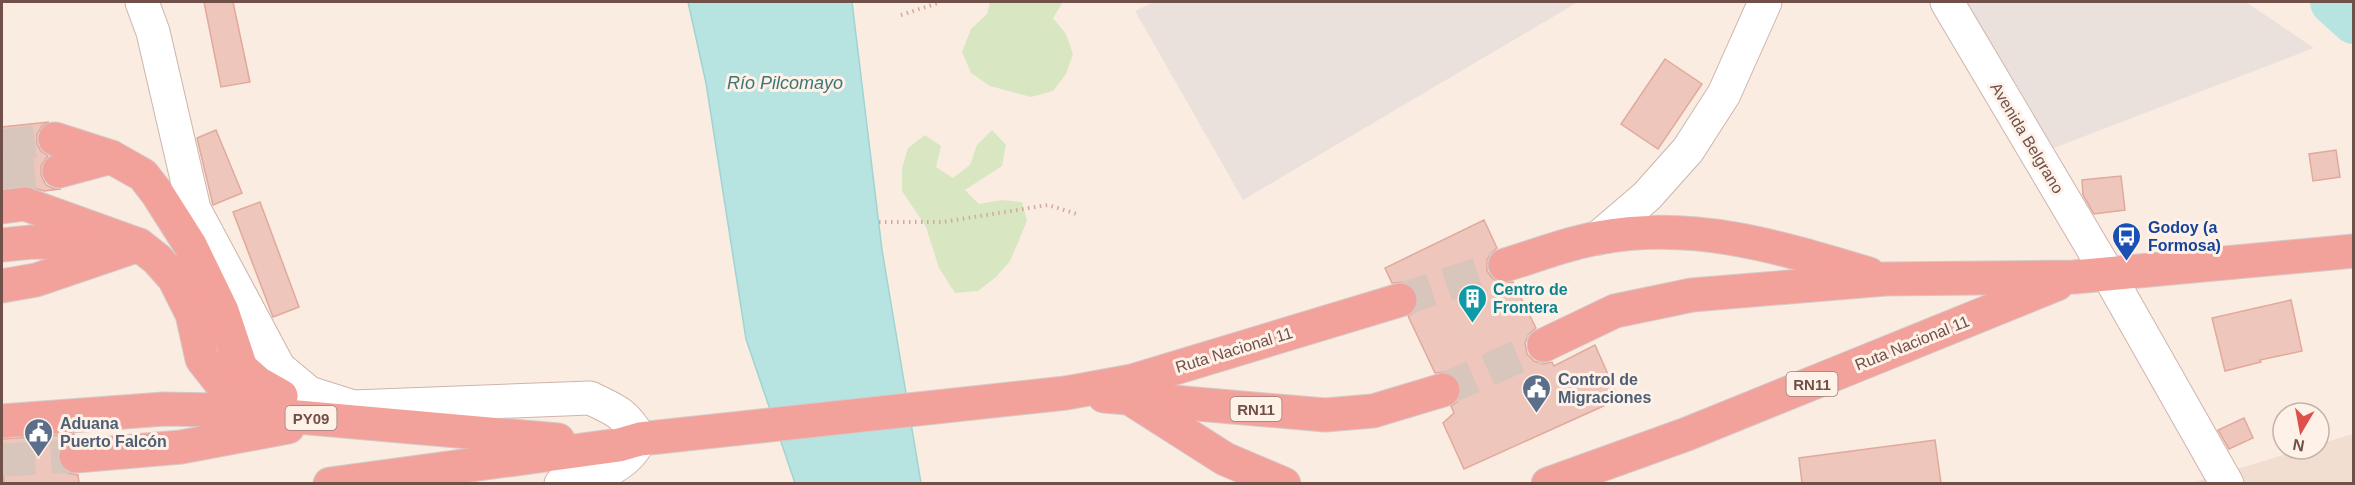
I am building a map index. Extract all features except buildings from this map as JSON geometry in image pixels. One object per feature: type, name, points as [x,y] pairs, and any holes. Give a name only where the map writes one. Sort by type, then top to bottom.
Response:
[{"type":"highway","points":[[55,139],[111,157],[143,175],[157,193],[189,245],[222,311],[242,368],[258,383],[328,420]]},
{"type":"highway","points":[[59,171],[111,157]]},
{"type":"highway","points":[[2,207],[25,204],[139,245],[158,259],[174,278],[192,314],[202,359],[219,382],[237,394],[328,420]]},
{"type":"highway","points":[[2,225],[27,223],[139,245]]},
{"type":"highway","name":"Ruta Nacional 11","points":[[1505,265],[1598,238],[1678,231],[1744,241],[1795,252],[1885,279]]},
{"type":"highway","points":[[2,245],[32,242],[139,245]]},
{"type":"highway","points":[[2,265],[139,245]]},
{"type":"highway","points":[[2,286],[36,280],[139,245]]},
{"type":"highway","name":"Ruta Nacional 11","points":[[1544,345],[1615,311],[1692,294],[1885,279],[2074,277],[2354,251]]},
{"type":"highway","name":"Ruta Nacional 11","points":[[1548,483],[1687,434],[2074,277]]},
{"type":"highway","name":"Ruta Nacional 11","points":[[830,419],[982,400],[1066,393],[1132,381],[1400,300]]},
{"type":"highway","name":"Ruta Nacional 11","points":[[1066,393],[1325,415],[1372,411],[1443,390]]},
{"type":"highway","name":"Ruta Nacional 11","points":[[1130,398],[1225,459],[1284,483]]},
{"type":"highway","name":"PY09","points":[[2,421],[164,409],[218,410],[630,442]]},
{"type":"highway","name":"PY09","points":[[330,483],[630,442],[830,419]]},
{"type":"highway","points":[[76,456],[181,447],[328,420]]},
{"type":"street","points":[[142,2],[153,32],[194,209],[279,368],[309,393],[353,407],[590,398],[612,408],[630,422],[630,442],[633,453],[617,466],[561,483]]},
{"type":"street","points":[[1598,238],[1647,196],[1688,150],[1724,94],[1765,2]]},
{"type":"street","name":"Avenida Belgrano","points":[[1947,2],[2108,274],[2227,483]]},
{"type":"path","points":[[901,15],[941,2]]},
{"type":"path","points":[[879,222],[943,222],[1048,205],[1080,215]]},
{"type":"shaded area","points":[[1154,2],[1578,2],[1243,200],[1135,11]]},
{"type":"shaded area","points":[[1966,2],[2246,2],[2314,48],[2054,148]]},
{"type":"shaded area","points":[[2353,434],[2353,483],[2188,484],[2271,459],[2271,461],[2331,461],[2331,440]]},
{"type":"green space","points":[[990,2],[1063,2],[1053,18],[1066,34],[1073,54],[1066,74],[1053,91],[1031,97],[990,86],[971,73],[962,52],[971,29],[987,14]]},
{"type":"green space","points":[[992,130],[1006,145],[1002,166],[965,190],[979,204],[1002,200],[1022,202],[1027,221],[1010,261],[996,277],[978,291],[955,293],[939,268],[926,227],[902,191],[902,168],[908,148],[925,135],[941,146],[936,167],[953,178],[970,165],[977,145]]},
{"type":"water","name":"Río Pilcomayo","points":[[688,2],[852,2],[882,250],[921,483],[795,483],[746,339],[706,83]]},
{"type":"waterway","points":[[2333,2],[2354,21]]},
{"type":"tunnel","points":[[2,146],[55,139]]},
{"type":"tunnel","points":[[2,177],[59,171]]},
{"type":"tunnel","points":[[1400,300],[1505,265]]},
{"type":"tunnel","points":[[1443,390],[1544,345]]},
{"type":"tunnel","points":[[2,460],[76,456]]},
{"type":"place","name":"Godoy (a Formosa)","points":[[2127,262]]},
{"type":"place","name":"Centro de Frontera","points":[[1472,324]]},
{"type":"place","name":"Control de Migraciones","points":[[1537,414]]},
{"type":"place","name":"Aduana Puerto Falcón","points":[[39,458]]}]
